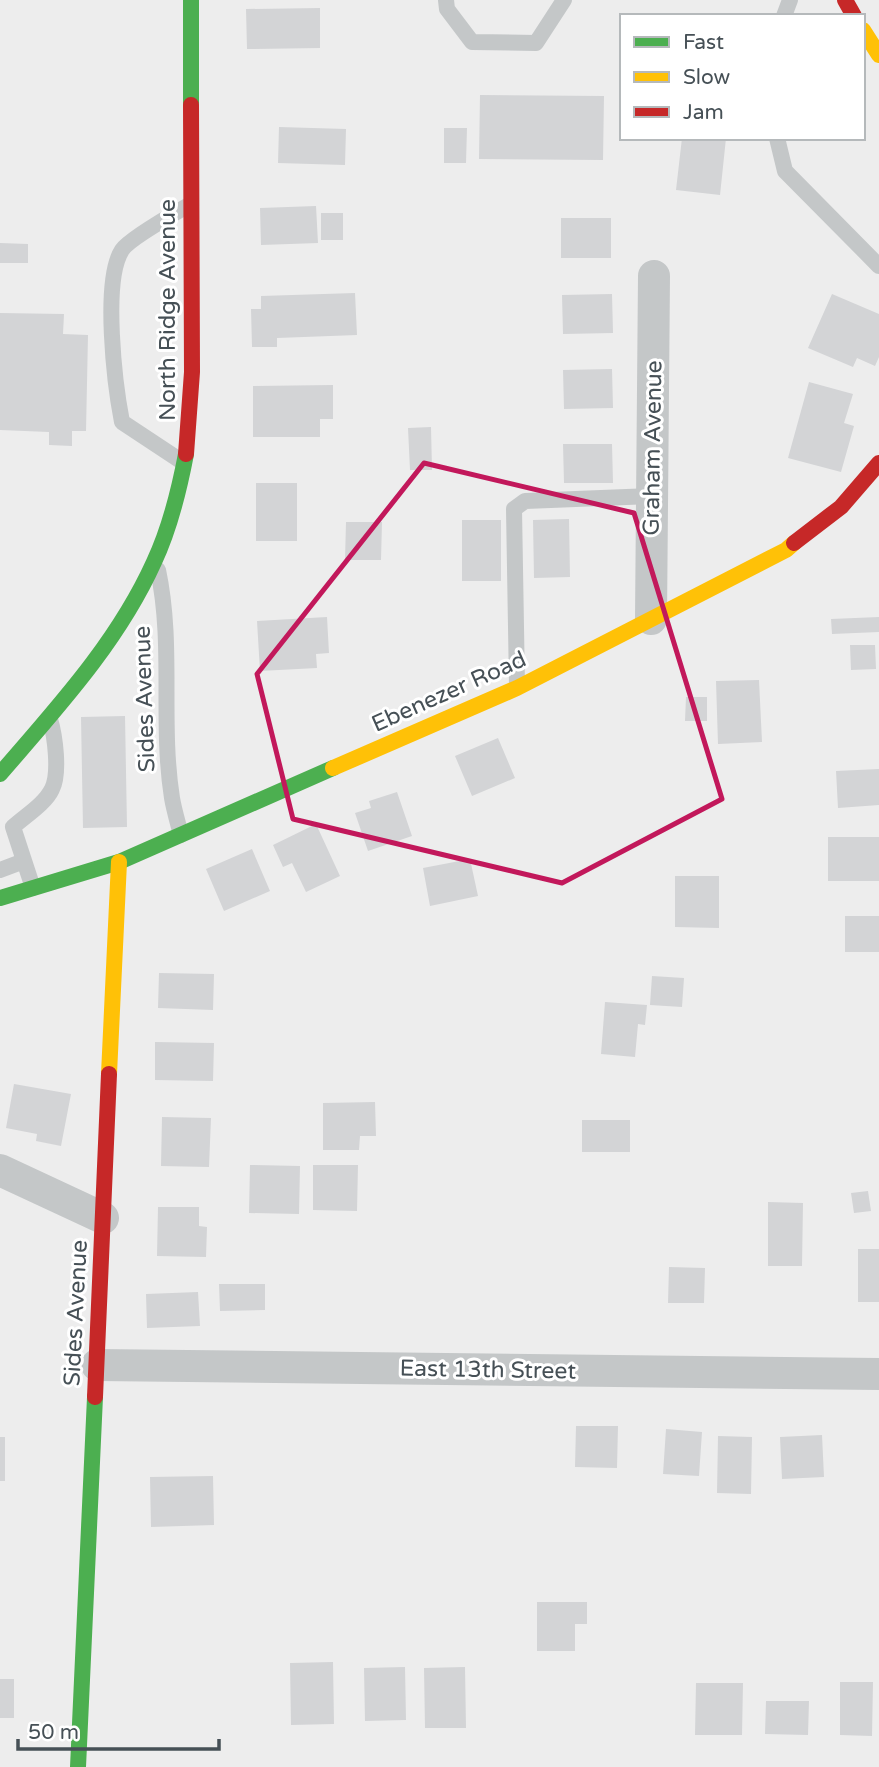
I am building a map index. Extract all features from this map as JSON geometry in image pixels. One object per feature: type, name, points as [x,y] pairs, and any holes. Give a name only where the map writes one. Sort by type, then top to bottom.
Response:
[{"type":"street","name":"North Ridge Avenue","points":[[0,774],[50,716],[125,618],[155,561],[176,504],[191,425],[194,341],[191,0]]},
{"type":"street","points":[[865,33],[879,55]]},
{"type":"street","name":"Graham Avenue","points":[[651,619],[654,276]]},
{"type":"street","name":"Ebenezer Road","points":[[0,898],[120,862],[517,688],[786,550],[841,507],[878,471]]},
{"type":"street","name":"Sides Avenue","points":[[79,1767],[120,862]]},
{"type":"street","points":[[0,1170],[103,1218]]},
{"type":"street","name":"East 13th Street","points":[[97,1365],[879,1374]]},
{"type":"lane","points":[[446,0],[447,9],[472,42],[536,43],[564,0]]},
{"type":"lane","points":[[777,140],[785,171],[879,266]]},
{"type":"lane","points":[[184,463],[122,422],[116,392],[111,289],[122,250],[152,227],[191,203]]},
{"type":"lane","points":[[517,688],[514,509],[525,501],[652,496]]},
{"type":"lane","name":"Sides Avenue","points":[[155,561],[164,598],[171,786],[181,835]]},
{"type":"lane","points":[[33,888],[24,861],[6,829],[37,806],[53,788],[57,744],[50,716]]},
{"type":"lane","points":[[0,870],[24,861]]},
{"type":"highlighted area","points":[[424,463],[634,513],[722,799],[562,883],[293,819],[257,674]]},
{"type":"building","points":[[320,8],[320,48],[247,49],[246,9]]},
{"type":"building","points":[[480,95],[604,96],[603,160],[479,159]]},
{"type":"building","points":[[279,127],[346,129],[345,165],[278,163]]},
{"type":"building","points":[[444,128],[467,128],[466,163],[444,163]]},
{"type":"building","points":[[682,140],[726,140],[720,195],[676,190]]},
{"type":"building","points":[[316,206],[318,243],[261,245],[260,208]]},
{"type":"building","points":[[321,213],[343,213],[343,240],[321,240]]},
{"type":"building","points":[[561,218],[611,218],[611,258],[561,258]]},
{"type":"building","points":[[0,243],[28,244],[28,263],[0,263]]},
{"type":"building","points":[[355,293],[357,335],[277,338],[277,347],[252,347],[251,309],[261,309],[261,296]]},
{"type":"building","points":[[612,294],[613,333],[563,334],[562,295]]},
{"type":"building","points":[[832,294],[879,314],[879,357],[875,366],[857,358],[853,367],[808,348]]},
{"type":"building","points":[[0,313],[64,314],[63,334],[88,335],[86,431],[72,431],[72,446],[49,445],[49,432],[0,430]]},
{"type":"building","points":[[612,369],[613,408],[564,409],[563,370]]},
{"type":"building","points":[[809,382],[853,394],[844,423],[854,426],[841,472],[788,458]]},
{"type":"building","points":[[333,385],[333,419],[320,419],[320,437],[253,437],[253,386]]},
{"type":"building","points":[[431,427],[432,470],[410,470],[408,428]]},
{"type":"building","points":[[563,444],[612,444],[613,483],[564,483]]},
{"type":"building","points":[[256,483],[297,483],[297,541],[256,541]]},
{"type":"building","points":[[569,519],[570,577],[534,578],[533,520]]},
{"type":"building","points":[[462,520],[501,520],[501,581],[462,581]]},
{"type":"building","points":[[346,522],[382,522],[381,560],[345,560]]},
{"type":"building","points":[[327,617],[329,653],[316,654],[317,668],[260,671],[257,621]]},
{"type":"building","points":[[879,617],[879,632],[832,634],[831,619]]},
{"type":"building","points":[[850,645],[875,645],[876,669],[851,670]]},
{"type":"building","points":[[759,680],[762,742],[718,744],[716,681]]},
{"type":"building","points":[[686,697],[707,697],[707,721],[685,721]]},
{"type":"building","points":[[125,716],[127,827],[83,828],[81,717]]},
{"type":"building","points":[[498,738],[515,778],[472,796],[455,756]]},
{"type":"building","points":[[879,769],[879,805],[838,808],[836,771]]},
{"type":"building","points":[[397,792],[412,836],[368,851],[355,813],[371,808],[369,801]]},
{"type":"building","points":[[316,824],[340,876],[306,892],[292,863],[283,867],[273,845]]},
{"type":"building","points":[[828,837],[879,837],[879,881],[828,881]]},
{"type":"building","points":[[252,849],[270,891],[224,911],[206,869]]},
{"type":"building","points":[[470,859],[478,896],[430,906],[423,868]]},
{"type":"building","points":[[675,876],[719,876],[719,928],[675,927]]},
{"type":"building","points":[[845,916],[879,916],[879,952],[845,952]]},
{"type":"building","points":[[159,973],[214,974],[213,1010],[158,1008]]},
{"type":"building","points":[[652,976],[684,978],[682,1007],[650,1005]]},
{"type":"building","points":[[605,1002],[647,1005],[645,1025],[638,1024],[635,1057],[601,1054]]},
{"type":"building","points":[[155,1042],[214,1043],[213,1081],[155,1080]]},
{"type":"building","points":[[14,1084],[71,1094],[61,1146],[36,1141],[37,1134],[6,1128]]},
{"type":"building","points":[[375,1102],[376,1136],[360,1136],[359,1150],[323,1150],[323,1103]]},
{"type":"building","points":[[162,1117],[211,1118],[209,1167],[161,1166]]},
{"type":"building","points":[[582,1120],[630,1120],[630,1152],[582,1152]]},
{"type":"building","points":[[250,1165],[300,1166],[299,1214],[249,1213]]},
{"type":"building","points":[[313,1165],[358,1165],[357,1211],[313,1210]]},
{"type":"building","points":[[868,1191],[871,1211],[854,1213],[851,1193]]},
{"type":"building","points":[[768,1202],[803,1203],[802,1266],[768,1266]]},
{"type":"building","points":[[158,1207],[199,1207],[199,1226],[207,1227],[206,1257],[157,1256]]},
{"type":"building","points":[[858,1249],[879,1249],[879,1302],[858,1302]]},
{"type":"building","points":[[669,1267],[705,1268],[704,1303],[668,1303]]},
{"type":"building","points":[[219,1284],[265,1284],[265,1310],[220,1311]]},
{"type":"building","points":[[198,1292],[200,1326],[147,1328],[146,1294]]},
{"type":"building","points":[[576,1426],[618,1426],[617,1468],[575,1467]]},
{"type":"building","points":[[666,1429],[702,1432],[699,1476],[663,1474]]},
{"type":"building","points":[[822,1435],[824,1477],[782,1479],[780,1437]]},
{"type":"building","points":[[718,1436],[752,1437],[751,1494],[717,1493]]},
{"type":"building","points":[[0,1437],[5,1437],[5,1481],[0,1481]]},
{"type":"building","points":[[213,1476],[214,1525],[151,1527],[150,1477]]},
{"type":"building","points":[[537,1602],[587,1602],[587,1624],[575,1624],[575,1651],[537,1651]]},
{"type":"building","points":[[333,1662],[334,1724],[291,1725],[290,1663]]},
{"type":"building","points":[[405,1667],[406,1720],[365,1721],[364,1668]]},
{"type":"building","points":[[465,1667],[466,1728],[425,1728],[424,1668]]},
{"type":"building","points":[[0,1679],[14,1679],[14,1718],[0,1718]]},
{"type":"building","points":[[840,1682],[873,1682],[872,1736],[840,1735]]},
{"type":"building","points":[[696,1683],[743,1683],[742,1735],[695,1735]]},
{"type":"building","points":[[766,1701],[809,1701],[808,1735],[765,1734]]},
{"type":"traffic: fast","points":[[191,0],[191,105]]},
{"type":"traffic: fast","points":[[0,774],[85,673],[123,620],[160,549],[177,495],[186,454]]},
{"type":"traffic: fast","points":[[0,898],[119,862],[333,768]]},
{"type":"traffic: fast","points":[[78,1767],[95,1397]]},
{"type":"traffic: slow","points":[[865,33],[879,55]]},
{"type":"traffic: slow","points":[[333,768],[517,688],[786,550],[794,543]]},
{"type":"traffic: slow","points":[[109,1074],[119,862]]},
{"type":"traffic: jam","points":[[845,0],[853,14]]},
{"type":"traffic: jam","points":[[186,454],[192,372],[191,105]]},
{"type":"traffic: jam","points":[[794,543],[841,507],[879,463]]},
{"type":"traffic: jam","points":[[95,1397],[109,1074]]}]
